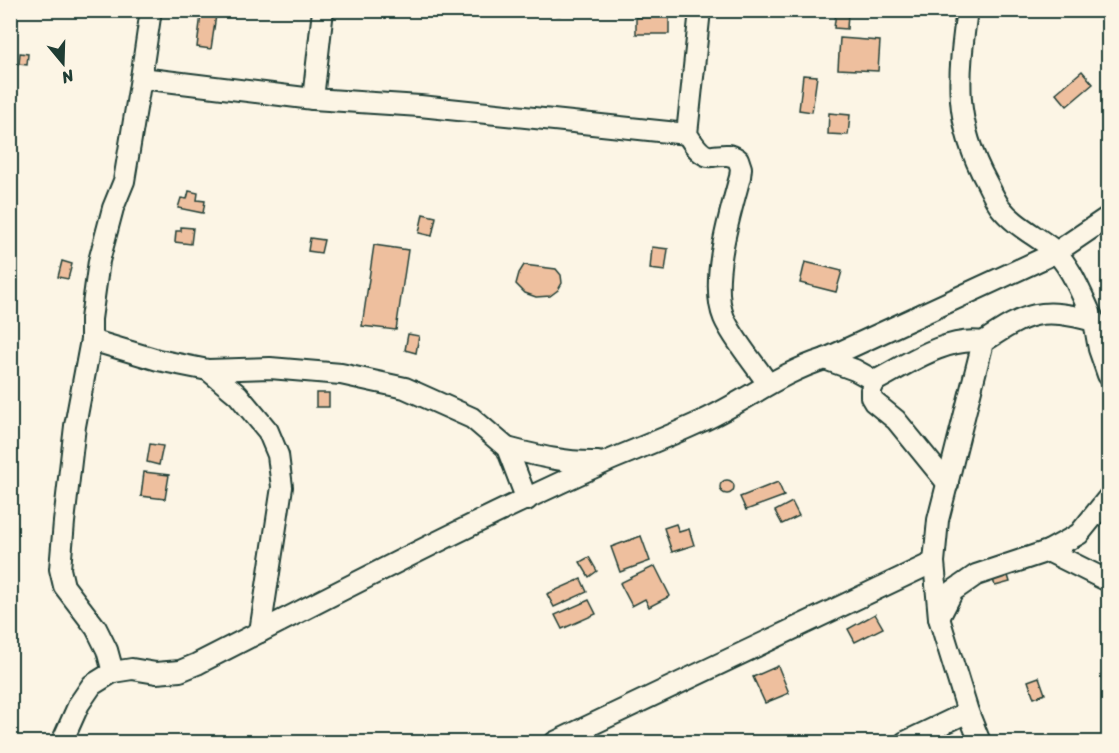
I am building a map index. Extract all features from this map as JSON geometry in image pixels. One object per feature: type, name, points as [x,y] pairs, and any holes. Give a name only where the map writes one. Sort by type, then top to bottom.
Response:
[{"type":"street","points":[[113,672],[104,643],[91,621],[64,586],[60,569],[75,426],[91,340],[91,319],[99,261],[113,208],[124,181],[151,10]]},
{"type":"street","points":[[313,99],[323,10]]},
{"type":"street","points":[[700,10],[687,134],[698,150],[707,156],[729,154],[738,159],[741,168],[726,229],[718,298],[725,319],[768,384]]},
{"type":"street","points":[[967,10],[959,72],[960,108],[966,136],[978,167],[1000,207],[1028,233],[1051,247],[1101,323],[1099,349],[1108,375]]},
{"type":"street","points":[[141,78],[313,99],[432,108],[687,134]]},
{"type":"street","points":[[62,742],[79,704],[92,685],[113,672],[132,669],[156,673],[180,671],[527,500],[609,461],[719,414],[802,366],[825,359],[1055,253],[1108,217]]},
{"type":"street","points":[[980,742],[968,712],[939,618],[934,562],[938,520],[983,342],[1009,324],[1039,312],[1065,313],[1101,323]]},
{"type":"street","points":[[91,340],[158,360],[208,370],[270,368],[341,374],[405,388],[472,418],[507,448],[552,460],[575,463],[609,461]]},
{"type":"street","points":[[948,484],[896,420],[874,402],[871,390],[875,381],[946,345],[971,340],[983,342]]},
{"type":"street","points":[[825,359],[855,370],[875,381]]},
{"type":"street","points":[[208,370],[238,395],[268,431],[278,456],[282,487],[260,632]]},
{"type":"street","points":[[507,448],[527,500]]},
{"type":"street","points":[[939,618],[953,591],[976,575],[1048,552],[1079,534],[1108,498]]},
{"type":"street","points":[[1048,552],[1108,581]]},
{"type":"street","points":[[555,742],[934,562]]},
{"type":"street","points":[[905,742],[968,712]]},
{"type":"building","points":[[542,10],[561,10],[560,15],[542,13]]},
{"type":"building","points":[[836,12],[848,13],[847,29],[834,28]]},
{"type":"building","points":[[201,14],[216,15],[211,49],[197,47]]},
{"type":"building","points":[[636,17],[669,17],[669,34],[636,34]]},
{"type":"building","points":[[840,38],[880,41],[878,71],[838,69]]},
{"type":"building","points":[[20,53],[28,54],[27,65],[19,64]]},
{"type":"building","points":[[1082,71],[1093,84],[1067,106],[1056,93]]},
{"type":"building","points":[[803,75],[817,76],[812,112],[799,110]]},
{"type":"building","points":[[829,113],[850,115],[848,135],[828,134]]},
{"type":"building","points":[[189,191],[198,193],[197,200],[205,201],[203,213],[178,208],[181,198],[187,199]]},
{"type":"building","points":[[423,214],[436,217],[432,236],[419,233]]},
{"type":"building","points":[[181,227],[193,228],[191,244],[175,242],[176,231],[181,231]]},
{"type":"building","points":[[310,238],[324,240],[321,253],[308,251]]},
{"type":"building","points":[[374,245],[408,250],[396,330],[362,326]]},
{"type":"building","points":[[652,247],[668,249],[665,271],[650,269]]},
{"type":"building","points":[[62,261],[72,264],[68,279],[58,277]]},
{"type":"building","points":[[805,262],[842,271],[836,292],[800,283]]},
{"type":"building","points":[[524,265],[556,269],[561,275],[562,283],[558,290],[550,296],[536,297],[525,293],[516,284]]},
{"type":"building","points":[[408,334],[419,336],[416,353],[405,350]]},
{"type":"building","points":[[316,393],[329,393],[329,407],[316,407]]},
{"type":"building","points":[[150,444],[163,446],[159,465],[147,462]]},
{"type":"building","points":[[144,472],[169,475],[165,499],[141,496]]},
{"type":"building","points":[[724,480],[730,480],[734,487],[730,494],[724,494],[720,490],[720,484]]},
{"type":"building","points":[[778,482],[784,496],[746,510],[740,497]]},
{"type":"building","points":[[792,502],[799,516],[782,524],[775,511]]},
{"type":"building","points":[[676,524],[679,532],[689,529],[694,545],[672,552],[664,528]]},
{"type":"building","points":[[641,536],[650,561],[620,572],[611,547]]},
{"type":"building","points":[[589,557],[597,571],[589,577],[580,562]]},
{"type":"building","points":[[655,566],[670,596],[649,607],[645,599],[632,606],[620,583]]},
{"type":"building","points":[[1006,569],[1010,582],[995,586],[991,573]]},
{"type":"building","points":[[581,579],[587,592],[554,607],[547,594]]},
{"type":"building","points":[[589,600],[596,614],[562,629],[555,615]]},
{"type":"building","points":[[875,614],[883,628],[855,642],[848,629]]},
{"type":"building","points":[[778,666],[789,693],[765,703],[753,677]]},
{"type":"building","points":[[1039,677],[1045,694],[1034,698],[1028,681]]},
{"type":"building","points":[[1108,708],[1108,718],[1105,719],[1103,709]]}]
